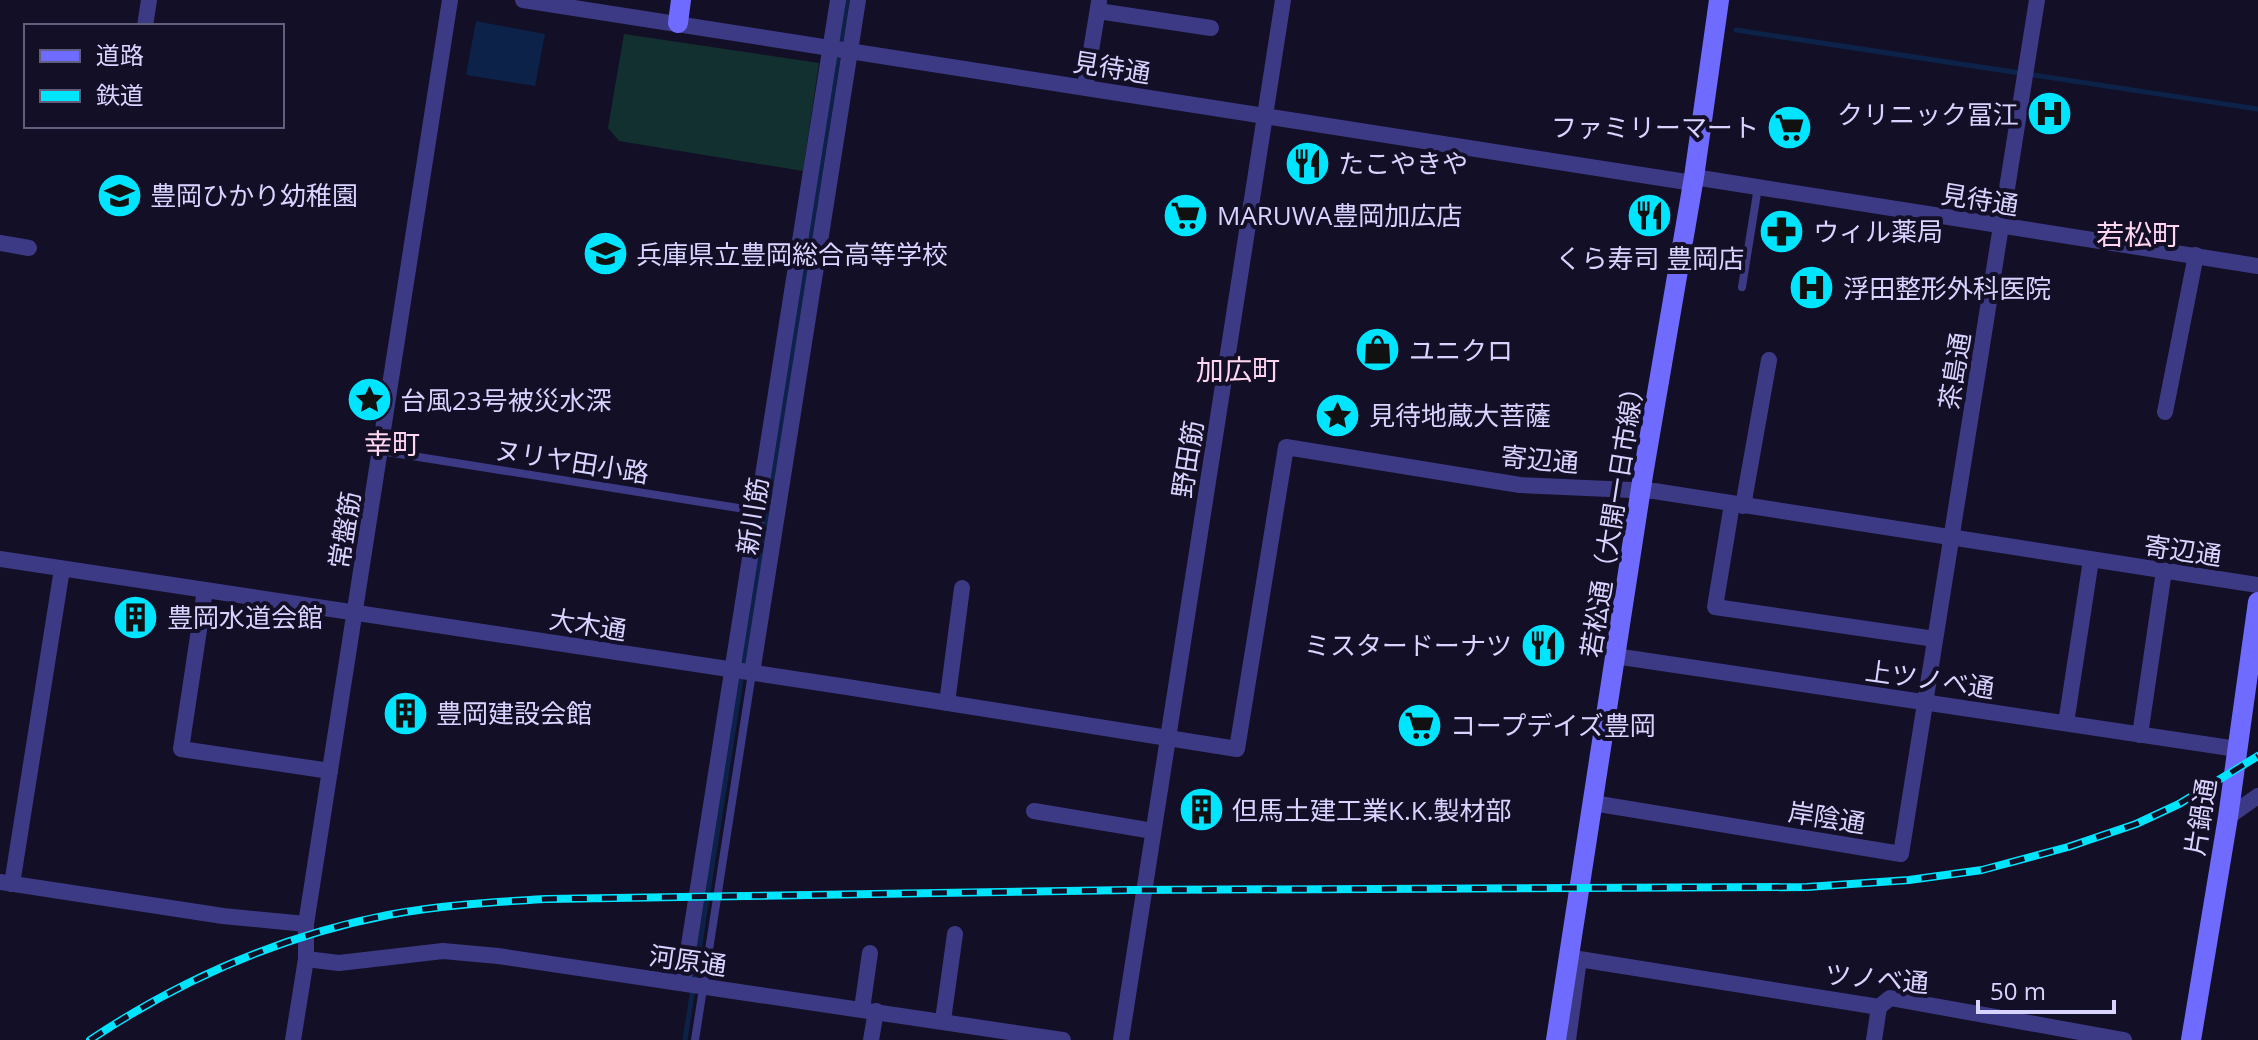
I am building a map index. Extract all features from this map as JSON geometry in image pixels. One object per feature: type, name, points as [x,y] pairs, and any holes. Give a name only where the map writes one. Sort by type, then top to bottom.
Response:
[{"type":"street","points":[[145,24],[149,0]]},
{"type":"street","name":"常盤筋","points":[[293,1040],[306,959],[306,924],[450,0]]},
{"type":"street","name":"見待通","points":[[523,0],[1265,117],[1758,187],[2258,266]]},
{"type":"street","points":[[678,23],[681,0]]},
{"type":"street","name":"新川筋","points":[[752,673],[838,0]]},
{"type":"street","name":"新川筋","points":[[683,983],[758,511],[785,400],[858,0]]},
{"type":"street","name":"野田筋","points":[[1121,1040],[1283,0]]},
{"type":"street","name":"若松通（大開一日市線）","points":[[1556,1040],[1719,0]]},
{"type":"street","name":"茶島通","points":[[1925,702],[2037,0]]},
{"type":"street","points":[[1085,87],[1098,5],[1211,28]]},
{"type":"street","points":[[0,243],[29,248]]},
{"type":"street","points":[[2165,412],[2196,255]]},
{"type":"street","points":[[1769,360],[1715,607],[1935,639]]},
{"type":"street","name":"寄辺通","points":[[1168,738],[1237,749],[1286,447],[1520,485],[1641,490],[2258,585]]},
{"type":"street","name":"大木通","points":[[0,559],[1168,738]]},
{"type":"street","points":[[2066,723],[2091,560]]},
{"type":"street","points":[[62,569],[6,883],[223,916],[306,924]]},
{"type":"street","points":[[2140,735],[2164,571]]},
{"type":"street","points":[[947,703],[962,588]]},
{"type":"street","points":[[205,590],[181,749],[330,771]]},
{"type":"street","name":"片鍋通","points":[[2191,1040],[2254,660],[2258,602]]},
{"type":"street","name":"上ツノベ通","points":[[1615,656],[2237,749]]},
{"type":"street","name":"岸陰通","points":[[1593,803],[1901,854],[1925,702]]},
{"type":"street","points":[[2228,817],[2258,796]]},
{"type":"street","points":[[1034,811],[1153,831]]},
{"type":"street","points":[[943,1020],[955,934]]},
{"type":"street","name":"河原通","points":[[306,959],[339,963],[443,951],[498,956],[943,1020],[992,1034],[1063,1040]]},
{"type":"street","points":[[870,953],[871,1040]]},
{"type":"street","name":"ツノベ通","points":[[1568,1040],[1579,959],[1879,1007],[1890,998],[2124,1040]]},
{"type":"street","points":[[1874,1040],[1879,1007]]},
{"type":"lane","points":[[1742,287],[1758,187]]},
{"type":"lane","name":"ヌリヤ田小路","points":[[381,451],[758,511]]},
{"type":"lane","name":"新川筋","points":[[695,1040],[752,673]]},
{"type":"green space","points":[[624,34],[819,63],[803,171],[619,141],[608,128]]},
{"type":"water","points":[[476,21],[545,34],[535,86],[466,75]]},
{"type":"waterway","points":[[685,1040],[847,0]]},
{"type":"waterway","points":[[1736,30],[2258,109]]},
{"type":"railway","points":[[90,1040],[159,998],[270,948],[348,924],[427,909],[547,899],[1130,890],[1807,887],[1909,880],[1982,870],[2068,847],[2136,824],[2179,804],[2258,756]]},
{"type":"place","name":"クリニック冨江","points":[[2050,114]]},
{"type":"place","name":"ファミリーマート","points":[[1790,127]]},
{"type":"place","name":"たこやきや","points":[[1307,163]]},
{"type":"place","name":"豊岡ひかり幼稚園","points":[[119,195]]},
{"type":"place","name":"MARUWA豊岡加広店","points":[[1186,215]]},
{"type":"place","name":"くら寿司 豊岡店","points":[[1650,215]]},
{"type":"place","name":"ウィル薬局","points":[[1782,231]]},
{"type":"place","name":"兵庫県立豊岡総合高等学校","points":[[605,254]]},
{"type":"place","name":"浮田整形外科医院","points":[[1812,288]]},
{"type":"place","name":"ユニクロ","points":[[1378,350]]},
{"type":"place","name":"台風23号被災水深","points":[[369,400]]},
{"type":"place","name":"見待地蔵大菩薩","points":[[1338,415]]},
{"type":"place","name":"豊岡水道会館","points":[[136,617]]},
{"type":"place","name":"ミスタードーナツ","points":[[1543,645]]},
{"type":"place","name":"豊岡建設会館","points":[[405,713]]},
{"type":"place","name":"コープデイズ豊岡","points":[[1419,725]]},
{"type":"place","name":"但馬土建工業K.K.製材部","points":[[1201,810]]},
{"type":"district","name":"若松町","points":[[2138,234]]},
{"type":"district","name":"加広町","points":[[1238,369]]},
{"type":"district","name":"幸町","points":[[392,443]]}]
